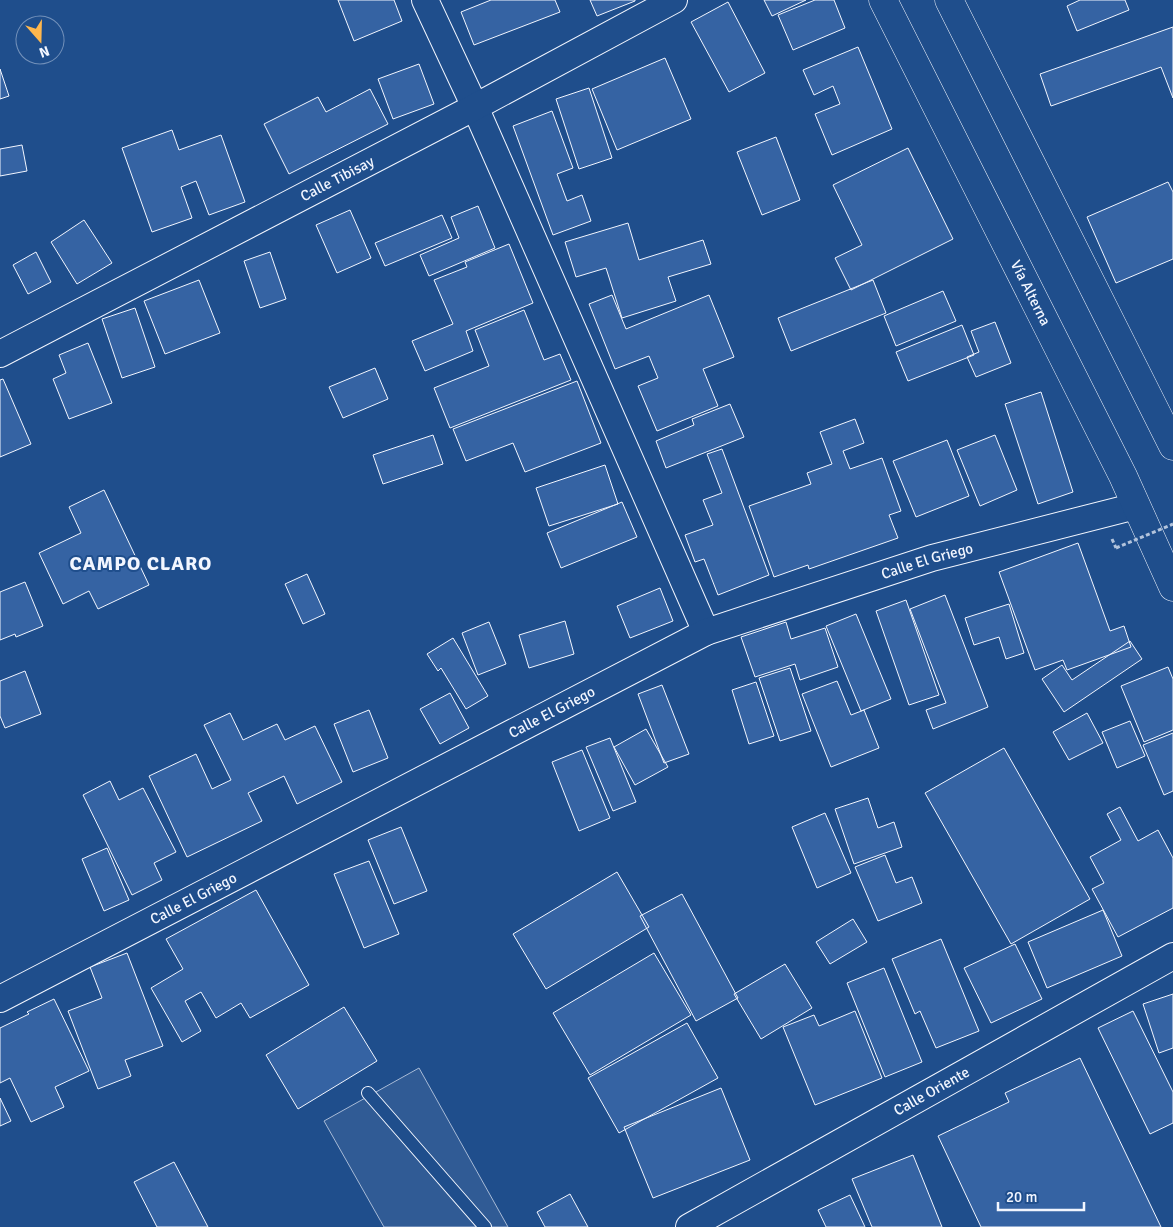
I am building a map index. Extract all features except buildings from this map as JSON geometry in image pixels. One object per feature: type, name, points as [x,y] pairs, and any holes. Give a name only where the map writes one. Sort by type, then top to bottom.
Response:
[{"type":"highway","name":"Vía Alterna","points":[[883,0],[1118,468],[1173,587]]},
{"type":"highway","points":[[950,0],[1173,446]]},
{"type":"street","points":[[425,0],[475,106],[706,632]]},
{"type":"street","name":"Calle Tibisay","points":[[0,354],[674,0]]},
{"type":"street","name":"Calle El Griego","points":[[0,999],[706,632],[932,558],[1136,506]]},
{"type":"street","name":"Calle Oriente","points":[[689,1227],[1173,956]]},
{"type":"lane","points":[[368,1093],[485,1227]]},
{"type":"path","points":[[1116,548],[1173,524]]},
{"type":"shaded area","points":[[419,1068],[508,1227],[384,1227],[324,1121]]},
{"type":"district","name":"CAMPO CLARO","points":[[141,563]]}]
